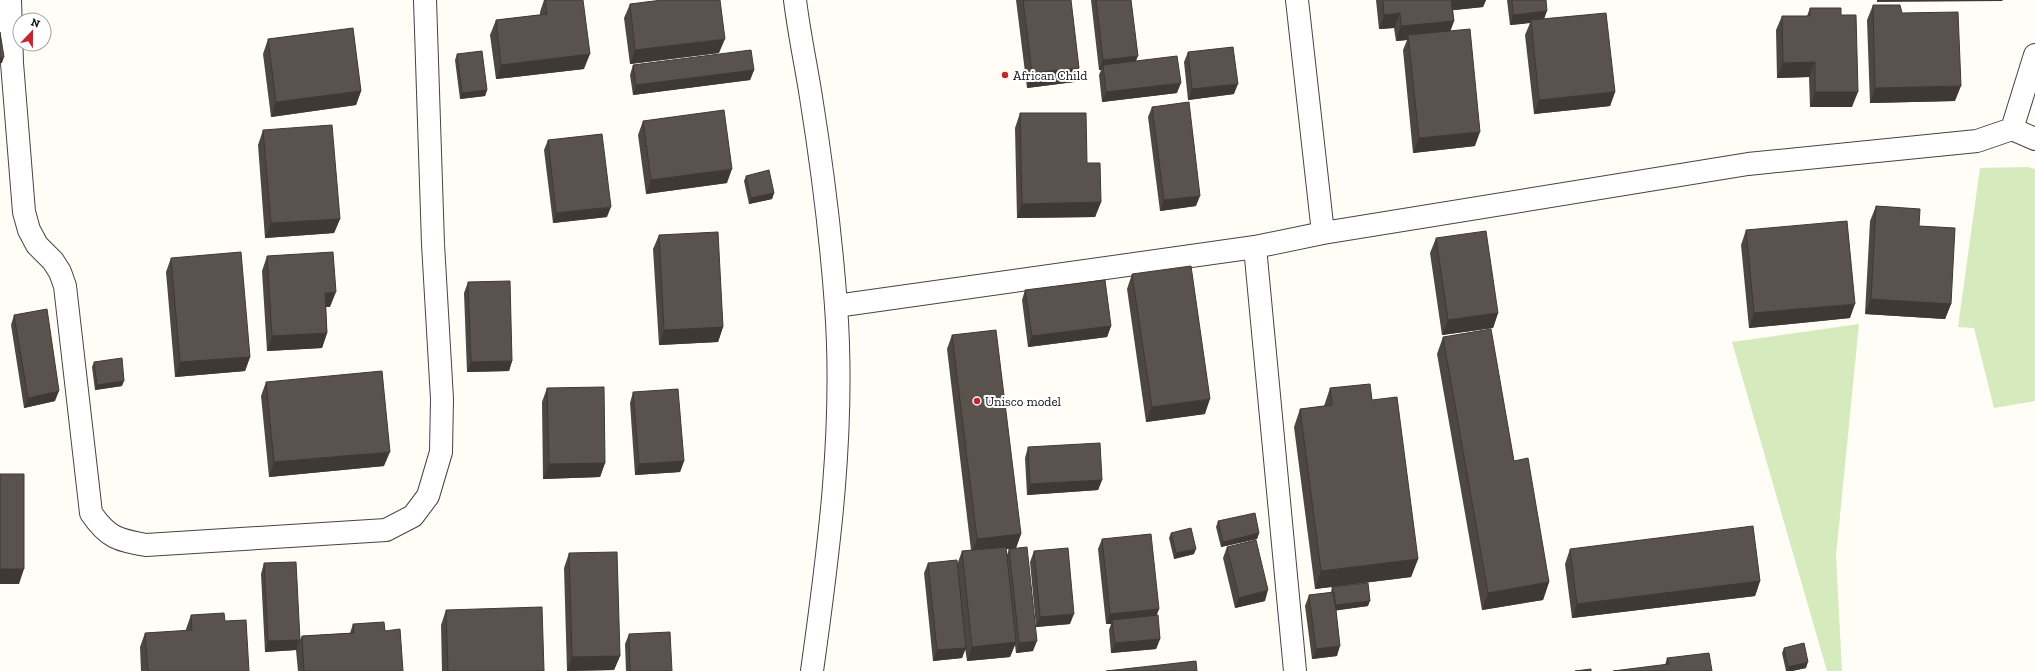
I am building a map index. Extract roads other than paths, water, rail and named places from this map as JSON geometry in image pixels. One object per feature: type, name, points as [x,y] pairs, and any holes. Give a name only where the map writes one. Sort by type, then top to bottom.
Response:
[{"type":"street","points":[[10,0],[12,63],[24,212],[37,245],[53,261],[60,272],[65,286],[91,513],[101,526],[120,541],[146,545],[386,530],[413,516],[428,496],[441,452],[442,399],[433,244],[425,0]]},
{"type":"street","points":[[795,0],[811,96],[836,306],[839,380],[836,468],[812,671]]},
{"type":"street","points":[[1297,0],[1323,232]]},
{"type":"street","points":[[2012,129],[2035,55]]},
{"type":"street","points":[[836,306],[1255,247],[1323,232],[1748,164],[1977,141],[2012,129],[2035,139]]},
{"type":"street","points":[[1255,247],[1295,671]]},
{"type":"place","name":"African Child","points":[[1005,75]]},
{"type":"place","name":"Unisco model","points":[[977,401]]}]
